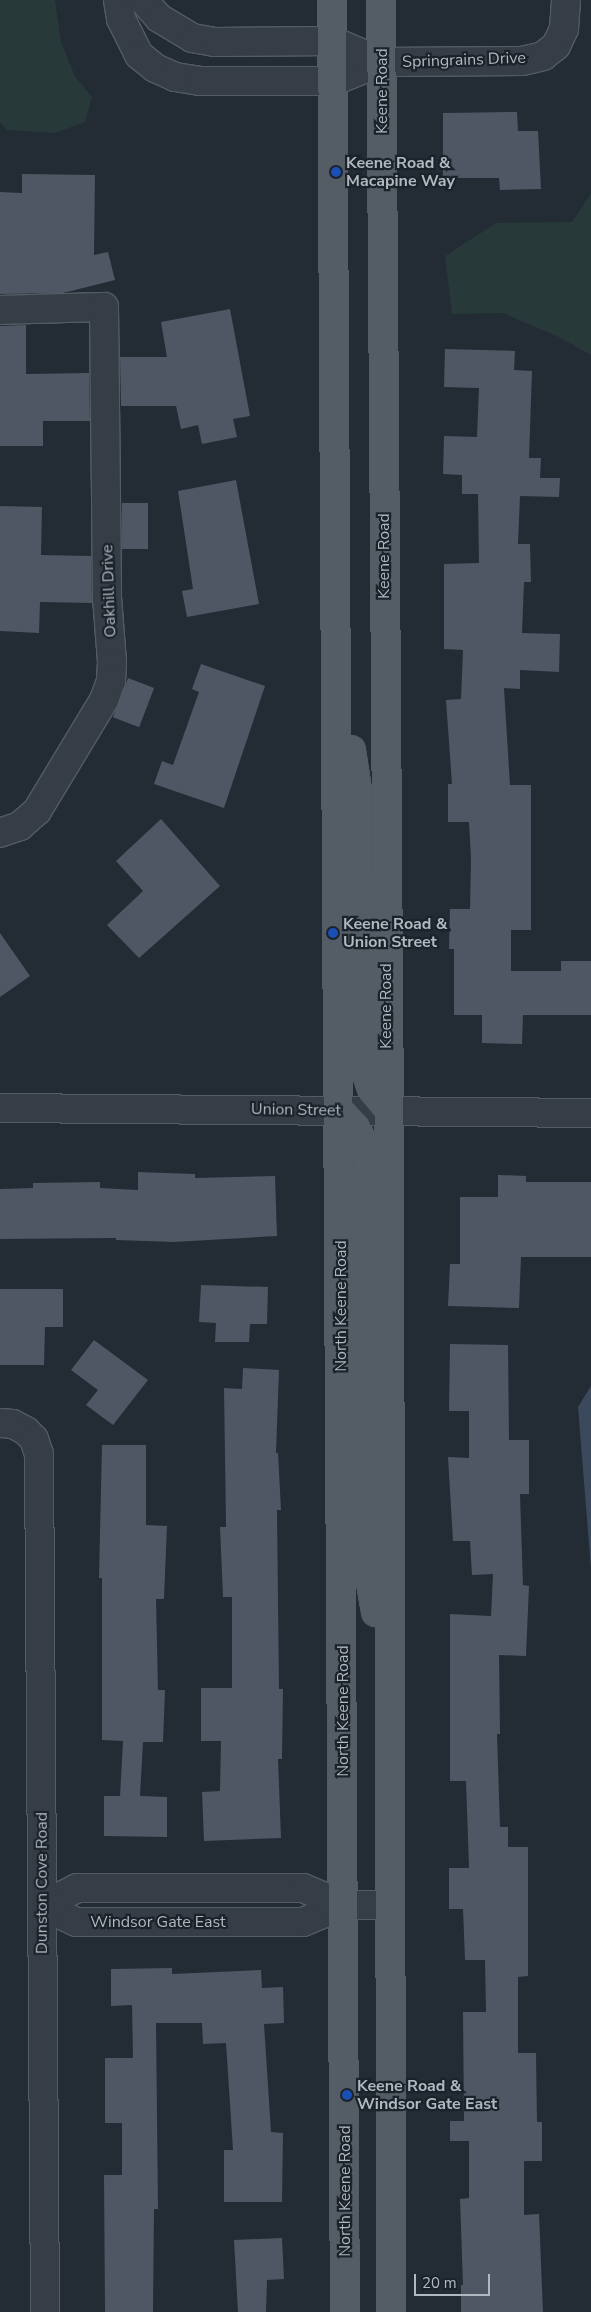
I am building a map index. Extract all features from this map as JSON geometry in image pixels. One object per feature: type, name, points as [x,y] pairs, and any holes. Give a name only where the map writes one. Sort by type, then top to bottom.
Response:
[{"type":"main road","points":[[332,0],[340,1110],[356,1127],[365,1150],[368,1168],[368,1566],[389,1678]]},
{"type":"main road","name":"Keene Road","points":[[381,0],[389,1111]]},
{"type":"main road","points":[[337,670],[358,790],[360,1054],[373,1092],[389,1111],[391,2312]]},
{"type":"main road","name":"North Keene Road","points":[[340,1110],[346,2312]]},
{"type":"street","points":[[118,0],[121,19],[139,54],[155,68],[175,77],[200,81],[334,81],[382,62]]},
{"type":"street","points":[[143,0],[159,18],[192,38],[214,42],[332,41],[382,62]]},
{"type":"street","name":"Springrains Drive","points":[[382,62],[522,61],[543,56],[556,46],[564,29],[566,0]]},
{"type":"street","name":"Oakhill Drive","points":[[0,310],[104,307],[111,681],[104,700],[37,811],[20,826],[0,833]]},
{"type":"street","name":"Union Street","points":[[0,1108],[591,1114]]},
{"type":"street","name":"Dunston Cove Road","points":[[0,1424],[13,1424],[26,1431],[34,1439],[39,1454],[45,2312]]},
{"type":"street","name":"Windsor Gate East","points":[[42,1906],[78,1922],[303,1922],[344,1905],[389,1905]]},
{"type":"shaded area","points":[[0,0],[55,0],[61,42],[75,76],[92,97],[85,122],[55,133],[7,130],[0,122]]},
{"type":"shaded area","points":[[591,193],[591,355],[561,338],[503,313],[452,314],[445,256],[496,223],[572,222]]},
{"type":"water","points":[[591,1386],[591,1569],[578,1407]]},
{"type":"building","points":[[517,112],[518,131],[538,131],[541,189],[500,190],[499,178],[443,178],[443,113]]},
{"type":"building","points":[[22,174],[95,175],[94,255],[108,252],[115,280],[63,293],[0,294],[0,192],[22,193]]},
{"type":"building","points":[[230,309],[250,416],[233,419],[237,437],[202,444],[198,425],[181,429],[176,406],[121,406],[120,357],[167,357],[161,322]]},
{"type":"building","points":[[26,325],[26,374],[89,373],[90,421],[43,421],[43,446],[0,446],[0,326]]},
{"type":"building","points":[[445,349],[515,351],[514,370],[532,371],[529,458],[541,458],[540,478],[560,478],[559,497],[520,496],[518,544],[530,544],[531,582],[524,582],[522,633],[560,634],[559,672],[520,670],[520,689],[504,688],[510,785],[531,785],[531,930],[511,930],[511,971],[561,971],[561,961],[591,961],[591,1015],[523,1015],[522,1044],[482,1043],[482,1015],[454,1015],[454,949],[449,949],[450,909],[470,909],[471,859],[469,822],[448,822],[448,784],[452,784],[446,700],[461,699],[463,650],[444,649],[444,564],[479,563],[478,494],[462,494],[462,475],[443,474],[444,436],[477,437],[479,388],[444,387]]},
{"type":"building","points":[[236,480],[259,604],[187,617],[182,591],[193,589],[178,491]]},
{"type":"building","points":[[122,503],[148,503],[148,549],[122,549]]},
{"type":"building","points":[[0,506],[42,507],[41,555],[91,556],[92,603],[40,602],[39,633],[0,631]]},
{"type":"building","points":[[201,664],[265,686],[224,808],[154,784],[162,761],[173,765],[199,692],[192,689]]},
{"type":"building","points":[[128,678],[154,688],[139,727],[113,717]]},
{"type":"building","points":[[161,819],[220,886],[139,958],[107,925],[143,891],[116,861]]},
{"type":"building","points":[[0,933],[30,976],[0,997]]},
{"type":"building","points":[[138,1172],[195,1174],[195,1178],[275,1176],[277,1236],[174,1242],[116,1240],[116,1238],[0,1239],[0,1189],[33,1188],[33,1183],[100,1182],[100,1188],[138,1190]]},
{"type":"building","points":[[498,1175],[526,1176],[526,1182],[591,1182],[591,1257],[521,1257],[519,1308],[448,1306],[450,1264],[460,1264],[460,1197],[498,1197]]},
{"type":"building","points":[[201,1285],[268,1287],[267,1324],[250,1324],[249,1342],[215,1342],[216,1323],[199,1322]]},
{"type":"building","points":[[0,1289],[63,1289],[63,1327],[45,1327],[44,1365],[0,1365]]},
{"type":"building","points":[[94,1340],[148,1380],[113,1425],[86,1405],[98,1390],[71,1370]]},
{"type":"building","points":[[450,1344],[508,1345],[509,1440],[529,1440],[529,1494],[520,1494],[523,1585],[529,1586],[526,1656],[499,1655],[500,1734],[497,1734],[500,1827],[508,1827],[508,1847],[528,1847],[528,1976],[518,1977],[518,2053],[536,2053],[537,2122],[542,2122],[542,2161],[524,2161],[524,2215],[539,2214],[543,2312],[461,2312],[461,2285],[463,2285],[460,2199],[469,2198],[469,2141],[450,2141],[450,2121],[464,2121],[463,2012],[486,2012],[485,1960],[465,1960],[463,1909],[449,1909],[449,1868],[469,1868],[466,1781],[450,1781],[450,1614],[491,1616],[493,1574],[472,1575],[470,1541],[453,1541],[448,1457],[469,1458],[469,1411],[449,1411]]},
{"type":"building","points":[[243,1368],[279,1370],[276,1453],[278,1453],[281,1510],[277,1510],[279,1689],[283,1689],[282,1759],[278,1759],[281,1838],[204,1841],[202,1792],[220,1791],[221,1741],[201,1741],[201,1688],[232,1688],[232,1597],[223,1597],[220,1527],[226,1527],[224,1388],[242,1389]]},
{"type":"building","points":[[102,1445],[146,1445],[146,1525],[167,1526],[164,1599],[156,1599],[158,1690],[165,1690],[163,1742],[143,1742],[140,1796],[167,1797],[167,1837],[104,1836],[104,1796],[120,1796],[123,1741],[102,1740],[102,1578],[99,1578]]},
{"type":"building","points":[[172,1968],[172,1974],[261,1970],[262,1988],[283,1987],[284,2023],[264,2024],[271,2132],[283,2133],[282,2202],[224,2202],[224,2150],[233,2150],[226,2043],[203,2044],[202,2023],[156,2023],[158,2209],[154,2209],[153,2312],[105,2312],[104,2175],[122,2175],[122,2123],[105,2123],[105,2058],[133,2058],[132,2005],[111,2006],[111,1969]]},
{"type":"building","points":[[282,2238],[284,2279],[267,2280],[266,2312],[238,2312],[234,2240]]},
{"type":"place","name":"Keene Road & Macapine Way","points":[[336,172]]},
{"type":"place","name":"Keene Road & Union Street","points":[[333,933]]},
{"type":"place","name":"Keene Road & Windsor Gate East","points":[[347,2095]]}]
